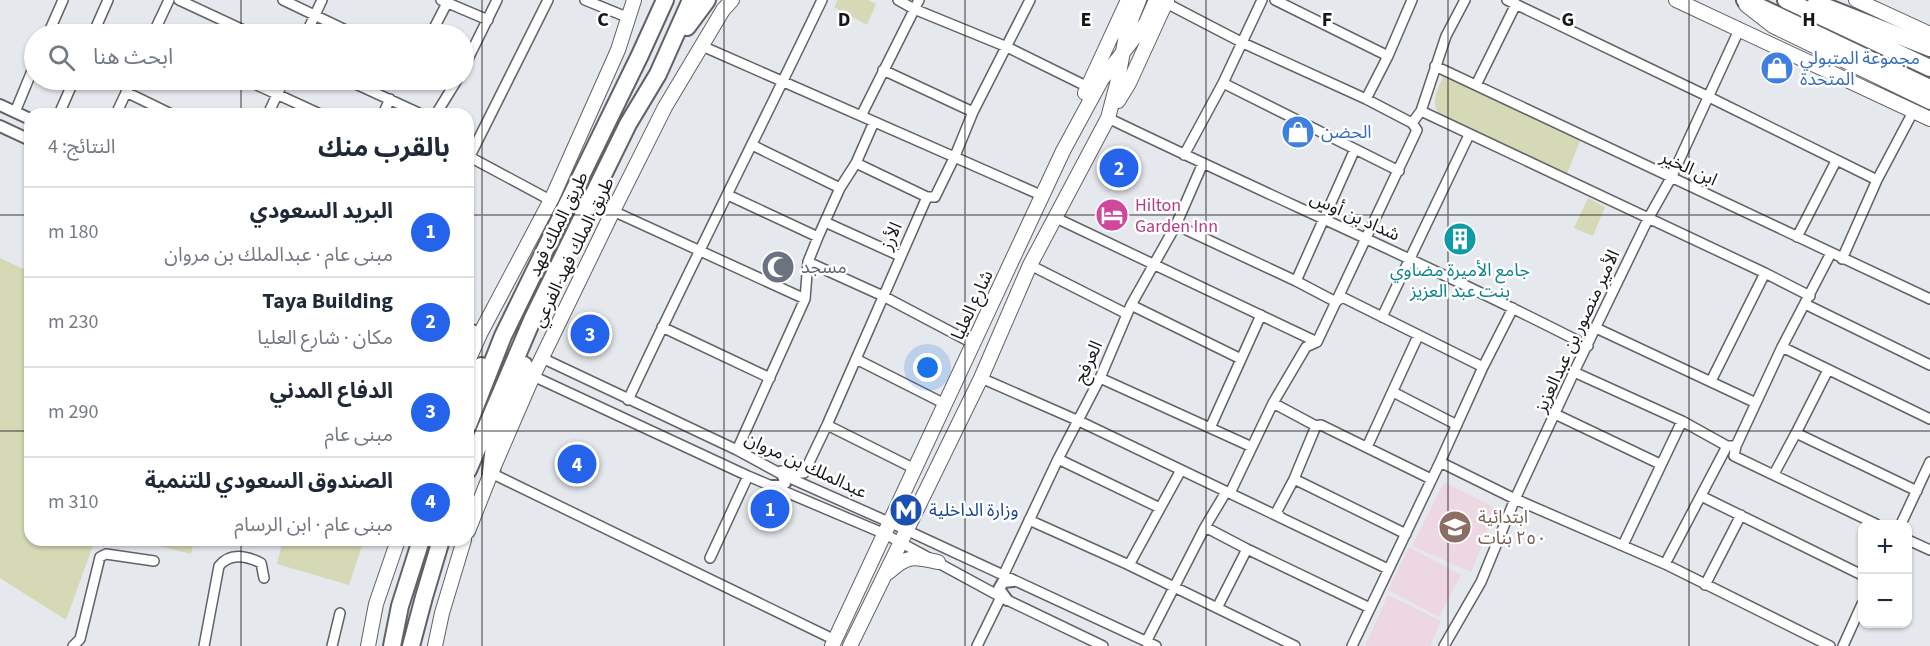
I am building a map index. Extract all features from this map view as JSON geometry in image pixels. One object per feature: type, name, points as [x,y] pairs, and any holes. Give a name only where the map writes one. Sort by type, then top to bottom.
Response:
[{"type":"highway","points":[[640,55],[657,0]]},
{"type":"highway","name":"طريق الملك فهد","points":[[474,409],[502,336],[665,0]]},
{"type":"highway","name":"طريق الملك فهد","points":[[474,456],[533,318],[628,124],[658,74],[692,0]]},
{"type":"highway","points":[[658,74],[707,0]]},
{"type":"highway","points":[[1744,0],[1930,88]]},
{"type":"highway","points":[[1786,0],[1930,68]]},
{"type":"highway","points":[[1808,0],[1930,48]]},
{"type":"highway","points":[[490,473],[498,433],[535,336],[533,318]]},
{"type":"highway","points":[[474,381],[486,356],[502,336]]},
{"type":"highway","points":[[392,646],[400,606],[419,546]]},
{"type":"highway","points":[[411,646],[439,546]]},
{"type":"main road","points":[[474,331],[550,200],[618,50],[634,0]]},
{"type":"main road","name":"طريق الملك فهد الفرعي","points":[[474,515],[533,376],[665,107],[723,10],[732,0]]},
{"type":"main road","points":[[1063,151],[1088,87],[1128,0]]},
{"type":"main road","name":"شارع العليا","points":[[850,646],[981,378],[1030,265],[1108,118],[1130,20],[1139,0]]},
{"type":"main road","points":[[1676,0],[1930,119]]},
{"type":"main road","points":[[1739,0],[1773,26],[1930,102]]},
{"type":"main road","points":[[1856,0],[1930,34]]},
{"type":"main road","points":[[1108,118],[1129,83],[1163,1]]},
{"type":"main road","name":"شارع العليا","points":[[834,643],[1063,151],[1102,79],[1163,1]]},
{"type":"main road","points":[[368,646],[376,604],[396,546]]},
{"type":"main road","points":[[435,646],[442,613],[462,546]]},
{"type":"main road","points":[[884,577],[899,562],[909,557],[938,562]]},
{"type":"street","points":[[52,24],[63,0]]},
{"type":"street","points":[[97,24],[108,0]]},
{"type":"street","points":[[158,24],[169,0]]},
{"type":"street","points":[[179,0],[231,24]]},
{"type":"street","points":[[283,0],[332,24]]},
{"type":"street","points":[[311,24],[322,0]]},
{"type":"street","points":[[474,47],[497,0]]},
{"type":"street","points":[[474,146],[548,0]]},
{"type":"street","points":[[585,0],[629,18]]},
{"type":"street","points":[[628,400],[698,251],[728,195],[822,0]]},
{"type":"street","points":[[898,0],[916,4],[1088,87]]},
{"type":"street","name":"الأرز","points":[[781,473],[804,473],[927,196],[935,196],[973,112],[1030,0]]},
{"type":"street","points":[[1184,155],[1223,83],[1262,0]]},
{"type":"street","points":[[1275,0],[1388,56]]},
{"type":"street","points":[[1366,99],[1388,56],[1412,0]]},
{"type":"street","points":[[1151,644],[1174,587],[1205,527],[1228,493],[1272,403],[1306,347],[1317,342],[1399,171],[1446,36],[1465,0]]},
{"type":"street","points":[[1507,0],[1877,180]]},
{"type":"street","points":[[435,24],[444,1],[488,20]]},
{"type":"street","points":[[1163,1],[1243,43],[1366,99],[1415,126]]},
{"type":"street","points":[[861,116],[916,4]]},
{"type":"street","points":[[1476,86],[1516,4]]},
{"type":"street","name":"الأمير منصور بن عبدالعزيز","points":[[1444,646],[1481,582],[1515,499],[1574,372],[1648,219],[1671,178],[1739,30]]},
{"type":"street","points":[[702,46],[1043,196]]},
{"type":"street","name":"ابن الخير","points":[[1435,66],[1930,299]]},
{"type":"street","points":[[882,70],[973,112]]},
{"type":"street","points":[[1223,83],[1399,171]]},
{"type":"street","points":[[15,112],[24,90]]},
{"type":"street","points":[[62,108],[70,90]]},
{"type":"street","points":[[269,90],[307,108]]},
{"type":"street","points":[[271,108],[280,90]]},
{"type":"street","points":[[370,90],[409,108]]},
{"type":"street","points":[[439,108],[448,90]]},
{"type":"street","points":[[119,108],[126,92],[159,108]]},
{"type":"street","points":[[386,108],[390,99]]},
{"type":"street","points":[[0,105],[24,116]]},
{"type":"street","points":[[1421,111],[1765,273],[1808,300],[1930,365]]},
{"type":"street","points":[[1842,259],[1877,180],[1913,112]]},
{"type":"street","name":"شداد بن أوس","points":[[1108,118],[1324,221],[1366,238],[1588,346]]},
{"type":"street","points":[[737,450],[805,298],[808,262],[818,237],[874,122]]},
{"type":"street","points":[[0,126],[24,137]]},
{"type":"street","points":[[1382,317],[1469,135]]},
{"type":"street","points":[[752,145],[840,188]]},
{"type":"street","points":[[1296,281],[1355,149]]},
{"type":"street","points":[[474,161],[550,200]]},
{"type":"street","points":[[1797,237],[1836,161]]},
{"type":"street","points":[[856,163],[927,196]]},
{"type":"street","name":"العرفج","points":[[1008,578],[1029,520],[1100,378],[1129,310],[1176,225],[1203,163]]},
{"type":"street","points":[[728,195],[818,237]]},
{"type":"street","points":[[613,211],[805,298]]},
{"type":"street","points":[[1054,217],[1317,342]]},
{"type":"street","points":[[825,222],[900,256]]},
{"type":"street","points":[[1176,225],[1336,302]]},
{"type":"street","points":[[1665,564],[1701,496],[1732,449],[1831,254]]},
{"type":"street","points":[[808,262],[884,296],[974,344]]},
{"type":"street","points":[[1030,265],[1241,359]]},
{"type":"street","points":[[1711,381],[1765,273]]},
{"type":"street","points":[[1336,302],[1342,297],[1482,367]]},
{"type":"street","points":[[1352,646],[1440,462],[1482,367],[1513,308]]},
{"type":"street","points":[[1210,428],[1261,315]]},
{"type":"street","points":[[662,327],[770,378]]},
{"type":"street","points":[[1596,328],[1756,403]]},
{"type":"street","points":[[1367,447],[1418,336]]},
{"type":"street","points":[[1782,347],[1930,419]]},
{"type":"street","name":"عبدالملك بن مروان","points":[[542,358],[737,450],[888,528],[938,562],[1004,599],[1102,646]]},
{"type":"street","points":[[856,359],[945,404]]},
{"type":"street","points":[[1773,474],[1828,370]]},
{"type":"street","points":[[1574,372],[1682,421],[1773,474],[1866,520]]},
{"type":"street","name":"عبدالملك بن مروان","points":[[533,376],[748,476],[888,528]]},
{"type":"street","points":[[981,378],[1079,421],[1388,568]]},
{"type":"street","points":[[1100,378],[1251,447]]},
{"type":"street","points":[[1393,392],[1457,424]]},
{"type":"street","points":[[1272,403],[1431,479]]},
{"type":"street","points":[[1556,414],[1660,465]]},
{"type":"street","points":[[1623,545],[1682,421]]},
{"type":"street","points":[[827,425],[915,469]]},
{"type":"street","points":[[1280,517],[1277,511],[1294,479],[1316,426]]},
{"type":"street","points":[[1796,433],[1917,491]]},
{"type":"street","points":[[1058,459],[1160,508]]},
{"type":"street","points":[[1440,462],[1515,499],[1665,564],[1830,646]]},
{"type":"street","points":[[1903,520],[1930,462]]},
{"type":"street","points":[[1129,565],[1182,470]]},
{"type":"street","points":[[490,473],[834,643]]},
{"type":"street","points":[[772,486],[785,483],[781,473]]},
{"type":"street","points":[[710,558],[748,476]]},
{"type":"street","points":[[1294,479],[1406,534]]},
{"type":"street","points":[[1701,496],[1861,574]]},
{"type":"street","points":[[1705,585],[1741,515]]},
{"type":"street","points":[[1029,520],[1129,565],[1295,646]]},
{"type":"street","points":[[1205,527],[1370,608]]},
{"type":"street","name":"عبدالملك بن مروان","points":[[904,537],[1008,578],[1151,644]]},
{"type":"street","points":[[1912,542],[1930,550]]},
{"type":"street","points":[[1217,608],[1247,549]]},
{"type":"street","points":[[73,646],[80,639],[100,557],[106,554],[154,561]]},
{"type":"street","points":[[204,646],[219,566],[224,560],[231,556],[254,559],[261,563],[264,578]]},
{"type":"street","points":[[977,646],[1004,599],[999,589],[1008,578]]},
{"type":"street","points":[[332,646],[340,613]]},
{"type":"street","points":[[1843,646],[1858,614]]},
{"type":"shaded area","name":"ابتدائية ٢٥٠ بنات","points":[[1444,482],[1497,509],[1471,572],[1412,546]]},
{"type":"shaded area","points":[[1409,547],[1461,575],[1439,617],[1388,590]]},
{"type":"shaded area","points":[[1388,595],[1441,621],[1430,646],[1365,646]]},
{"type":"green space","points":[[838,0],[868,0],[876,4],[867,25],[834,7]]},
{"type":"green space","points":[[1444,75],[1580,141],[1567,174],[1440,115],[1435,100]]},
{"type":"green space","points":[[1588,198],[1605,207],[1593,236],[1574,228]]},
{"type":"green space","points":[[0,258],[24,269],[24,546],[93,546],[66,620],[0,578]]},
{"type":"green space","points":[[160,546],[193,546],[191,554]]},
{"type":"green space","points":[[281,546],[362,546],[349,585],[277,564]]},
{"type":"place","name":"مجموعة المتبولي المتحدة","points":[[1777,68]]},
{"type":"place","name":"الحضن","points":[[1298,132]]},
{"type":"place","name":"Taya Building","points":[[1119,168]]},
{"type":"place","name":"Hilton Garden Inn","points":[[1112,215]]},
{"type":"place","name":"جامع الأميرة مضاوي بنت عبد العزيز","points":[[1460,239]]},
{"type":"place","name":"مسجد","points":[[778,267]]},
{"type":"place","name":"الدفاع المدني","points":[[590,334]]},
{"type":"place","name":"الصندوق السعودي للتنمية","points":[[577,464]]},
{"type":"place","name":"البريد السعودي","points":[[770,509]]},
{"type":"place","name":"وزارة الداخلية","points":[[906,510]]},
{"type":"place","name":"ابتدائية ٢٥٠ بنات","points":[[1455,527]]}]
